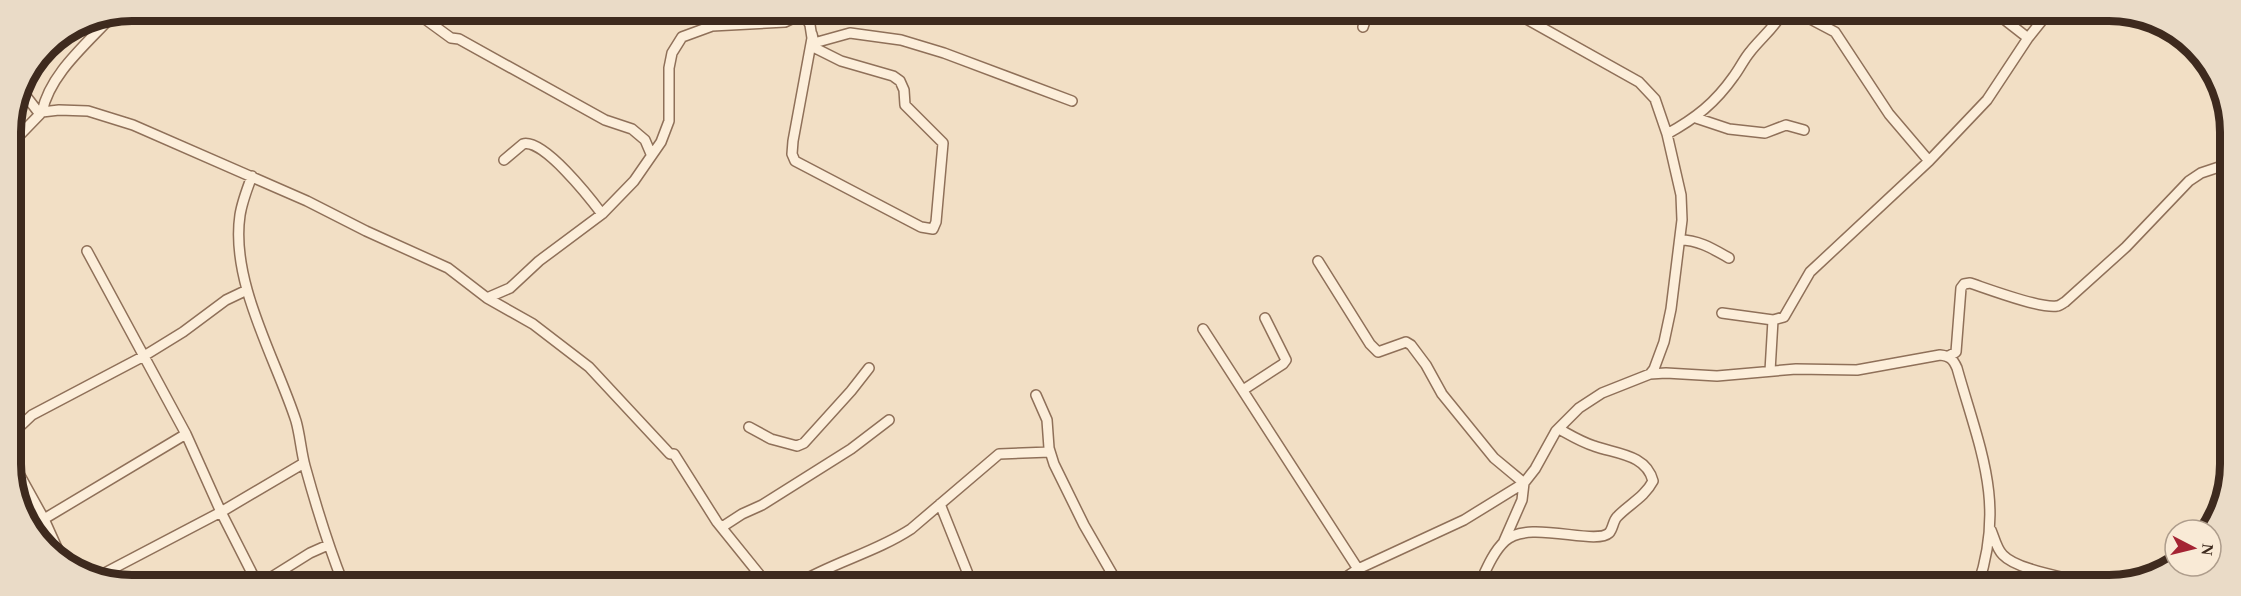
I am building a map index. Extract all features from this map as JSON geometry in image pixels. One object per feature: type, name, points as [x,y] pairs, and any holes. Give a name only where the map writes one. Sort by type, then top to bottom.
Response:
[{"type":"street","points":[[428,21],[451,38],[459,39],[605,120],[632,129],[645,140],[651,154]]},
{"type":"street","points":[[487,298],[510,288],[539,261],[602,214],[634,181],[661,141],[669,121],[669,68],[672,53],[682,37],[712,26],[786,21]]},
{"type":"street","points":[[808,21],[810,25],[815,48],[841,62],[893,76],[900,81],[905,105],[943,143],[936,222],[933,229],[921,227],[795,161],[792,154],[813,39]]},
{"type":"street","points":[[1363,27],[1365,21]]},
{"type":"street","points":[[1530,21],[1640,82],[1655,99],[1667,134],[1681,195],[1682,220],[1671,309],[1658,361],[1650,374]]},
{"type":"street","points":[[1667,134],[1696,117],[1714,100],[1752,50],[1778,21]]},
{"type":"street","points":[[1815,21],[1835,32],[1889,114],[1929,161]]},
{"type":"street","points":[[2006,21],[2028,38]]},
{"type":"street","points":[[1722,314],[1773,320],[1784,317],[1810,272],[1929,161],[1987,100],[2009,65],[2042,21]]},
{"type":"street","points":[[21,133],[40,113],[45,98],[63,71],[105,25]]},
{"type":"street","points":[[813,39],[850,33],[901,40],[944,53],[1072,101]]},
{"type":"street","points":[[27,96],[40,113]]},
{"type":"street","points":[[40,113],[72,109],[112,117],[252,176],[448,268],[487,298],[533,324],[596,374],[670,454],[674,454],[722,527],[760,575]]},
{"type":"street","points":[[1696,117],[1729,129],[1765,133],[1786,125],[1804,130]]},
{"type":"street","points":[[504,160],[523,144],[532,144],[573,178],[602,214]]},
{"type":"street","points":[[1349,575],[1464,520],[1524,483],[1535,470],[1559,429],[1579,408],[1602,393],[1650,374],[1717,376],[1770,371],[1857,370],[1940,355],[1949,356],[1956,352],[1961,288],[1964,284],[1970,283],[2031,302],[2058,306],[2071,298],[2126,247],[2189,181],[2201,173],[2220,167]]},
{"type":"street","points":[[252,176],[239,216],[240,255],[247,290],[297,424],[304,463],[328,545],[340,575]]},
{"type":"street","points":[[1680,240],[1691,240],[1728,258]]},
{"type":"street","points":[[87,251],[186,434],[221,512],[253,575]]},
{"type":"street","points":[[1318,261],[1370,344],[1378,352],[1406,342],[1411,345],[1426,365],[1442,394],[1494,458],[1524,483]]},
{"type":"street","points":[[21,425],[32,414],[144,356],[183,332],[226,300],[247,290]]},
{"type":"street","points":[[1243,390],[1286,360],[1286,355],[1265,318]]},
{"type":"street","points":[[1770,371],[1773,320]]},
{"type":"street","points":[[1203,329],[1358,569]]},
{"type":"street","points":[[1949,356],[1957,368],[1985,462],[1991,502],[1987,558],[1981,575]]},
{"type":"street","points":[[1658,361],[1666,373]]},
{"type":"street","points":[[749,427],[771,439],[796,446],[804,443],[851,391],[868,368]]},
{"type":"street","points":[[1036,395],[1049,428],[1050,452],[1084,525],[1113,575]]},
{"type":"street","points":[[722,527],[762,505],[851,449],[889,420]]},
{"type":"street","points":[[1504,541],[1511,536],[1525,533],[1558,532],[1601,538],[1610,533],[1616,518],[1642,497],[1653,481],[1645,465],[1635,459],[1585,443],[1559,429]]},
{"type":"street","points":[[37,522],[186,434]]},
{"type":"street","points":[[812,575],[895,539],[911,529],[999,454],[1050,452]]},
{"type":"street","points":[[107,572],[221,512],[304,463]]},
{"type":"street","points":[[22,480],[56,545]]},
{"type":"street","points":[[1485,575],[1504,541],[1522,500],[1524,483]]},
{"type":"street","points":[[940,504],[968,575]]},
{"type":"street","points":[[1990,528],[2002,555],[2016,564],[2048,575]]},
{"type":"street","points":[[275,575],[310,553],[328,545]]}]
